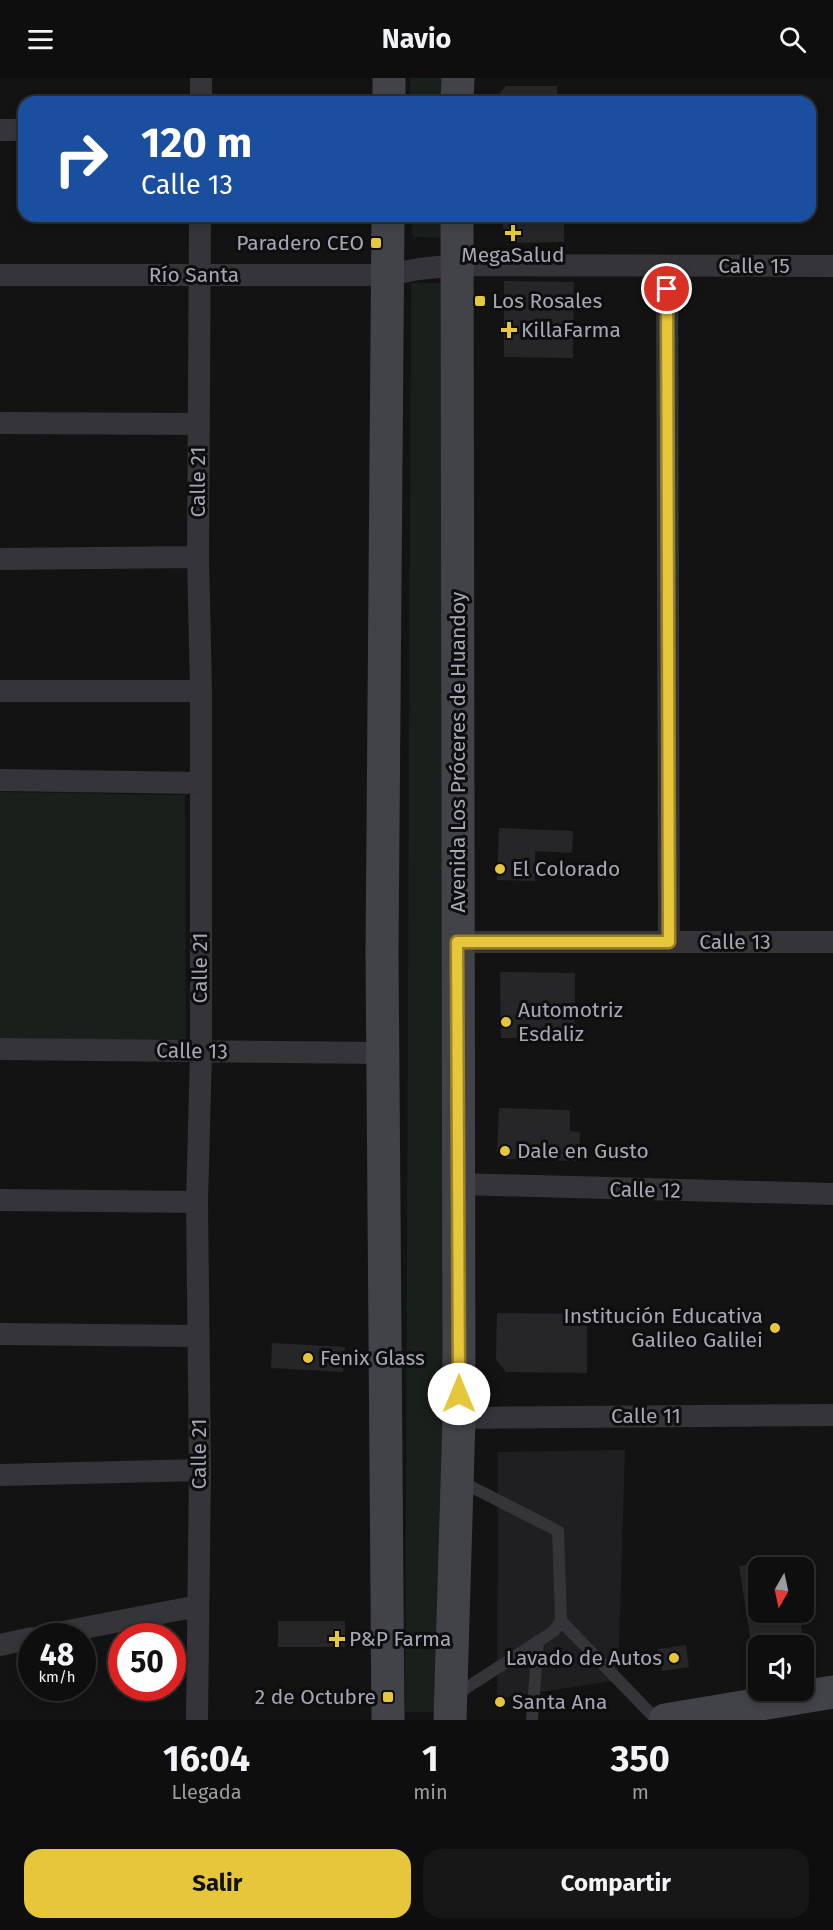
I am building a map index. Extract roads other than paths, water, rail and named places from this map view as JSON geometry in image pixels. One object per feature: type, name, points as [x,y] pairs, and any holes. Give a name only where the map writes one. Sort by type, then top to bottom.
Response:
[{"type":"main road","points":[[389,78],[389,96]]},
{"type":"main road","points":[[458,78],[458,96]]},
{"type":"main road","points":[[388,222],[383,1053],[388,1720]]},
{"type":"main road","name":"Avenida Los Próceres de Huandoy","points":[[451,1709],[459,1418],[457,222]]},
{"type":"main road","points":[[665,1720],[833,1692]]},
{"type":"street","points":[[201,78],[201,96]]},
{"type":"street","points":[[0,130],[18,130]]},
{"type":"street","name":"Calle 21","points":[[197,1720],[200,1470],[197,1202],[201,1052],[201,691],[198,557],[200,222]]},
{"type":"street","name":"Calle 15","points":[[388,275],[419,269],[457,266],[833,266]]},
{"type":"street","points":[[667,266],[669,942]]},
{"type":"street","name":"Río Santa","points":[[0,275],[388,275]]},
{"type":"street","points":[[0,423],[198,424]]},
{"type":"street","points":[[0,559],[198,557]]},
{"type":"street","points":[[0,691],[201,691]]},
{"type":"street","points":[[0,780],[201,783]]},
{"type":"street","name":"Calle 13","points":[[457,942],[833,942]]},
{"type":"street","name":"Calle 13","points":[[0,1049],[383,1053]]},
{"type":"street","name":"Calle 12","points":[[458,1184],[833,1194]]},
{"type":"street","points":[[0,1200],[197,1202]]},
{"type":"street","points":[[0,1334],[198,1336]]},
{"type":"street","name":"Calle 11","points":[[459,1418],[833,1415]]},
{"type":"street","points":[[0,1475],[200,1470]]},
{"type":"street","points":[[96,1626],[198,1606]]},
{"type":"street","points":[[0,1645],[18,1641]]},
{"type":"lane","points":[[451,1709],[554,1630],[561,1621],[558,1531],[457,1479]]},
{"type":"lane","points":[[561,1621],[657,1720]]},
{"type":"lane","points":[[532,1720],[538,1641]]},
{"type":"place","name":"MegaSalud","points":[[513,233]]},
{"type":"place","name":"Paradero CEO","points":[[376,243]]},
{"type":"place","name":"Los Rosales","points":[[480,301]]},
{"type":"place","name":"KillaFarma","points":[[509,330]]},
{"type":"place","name":"El Colorado","points":[[500,869]]},
{"type":"place","name":"Automotriz Esdaliz","points":[[506,1022]]},
{"type":"place","name":"Dale en Gusto","points":[[505,1151]]},
{"type":"place","name":"Institución Educativa Galileo Galilei","points":[[775,1328]]},
{"type":"place","name":"Fenix Glass","points":[[308,1358]]},
{"type":"place","name":"P&P Farma","points":[[337,1639]]},
{"type":"place","name":"Lavado de Autos","points":[[674,1658]]},
{"type":"place","name":"2 de Octubre","points":[[388,1697]]},
{"type":"place","name":"Santa Ana","points":[[500,1702]]}]
